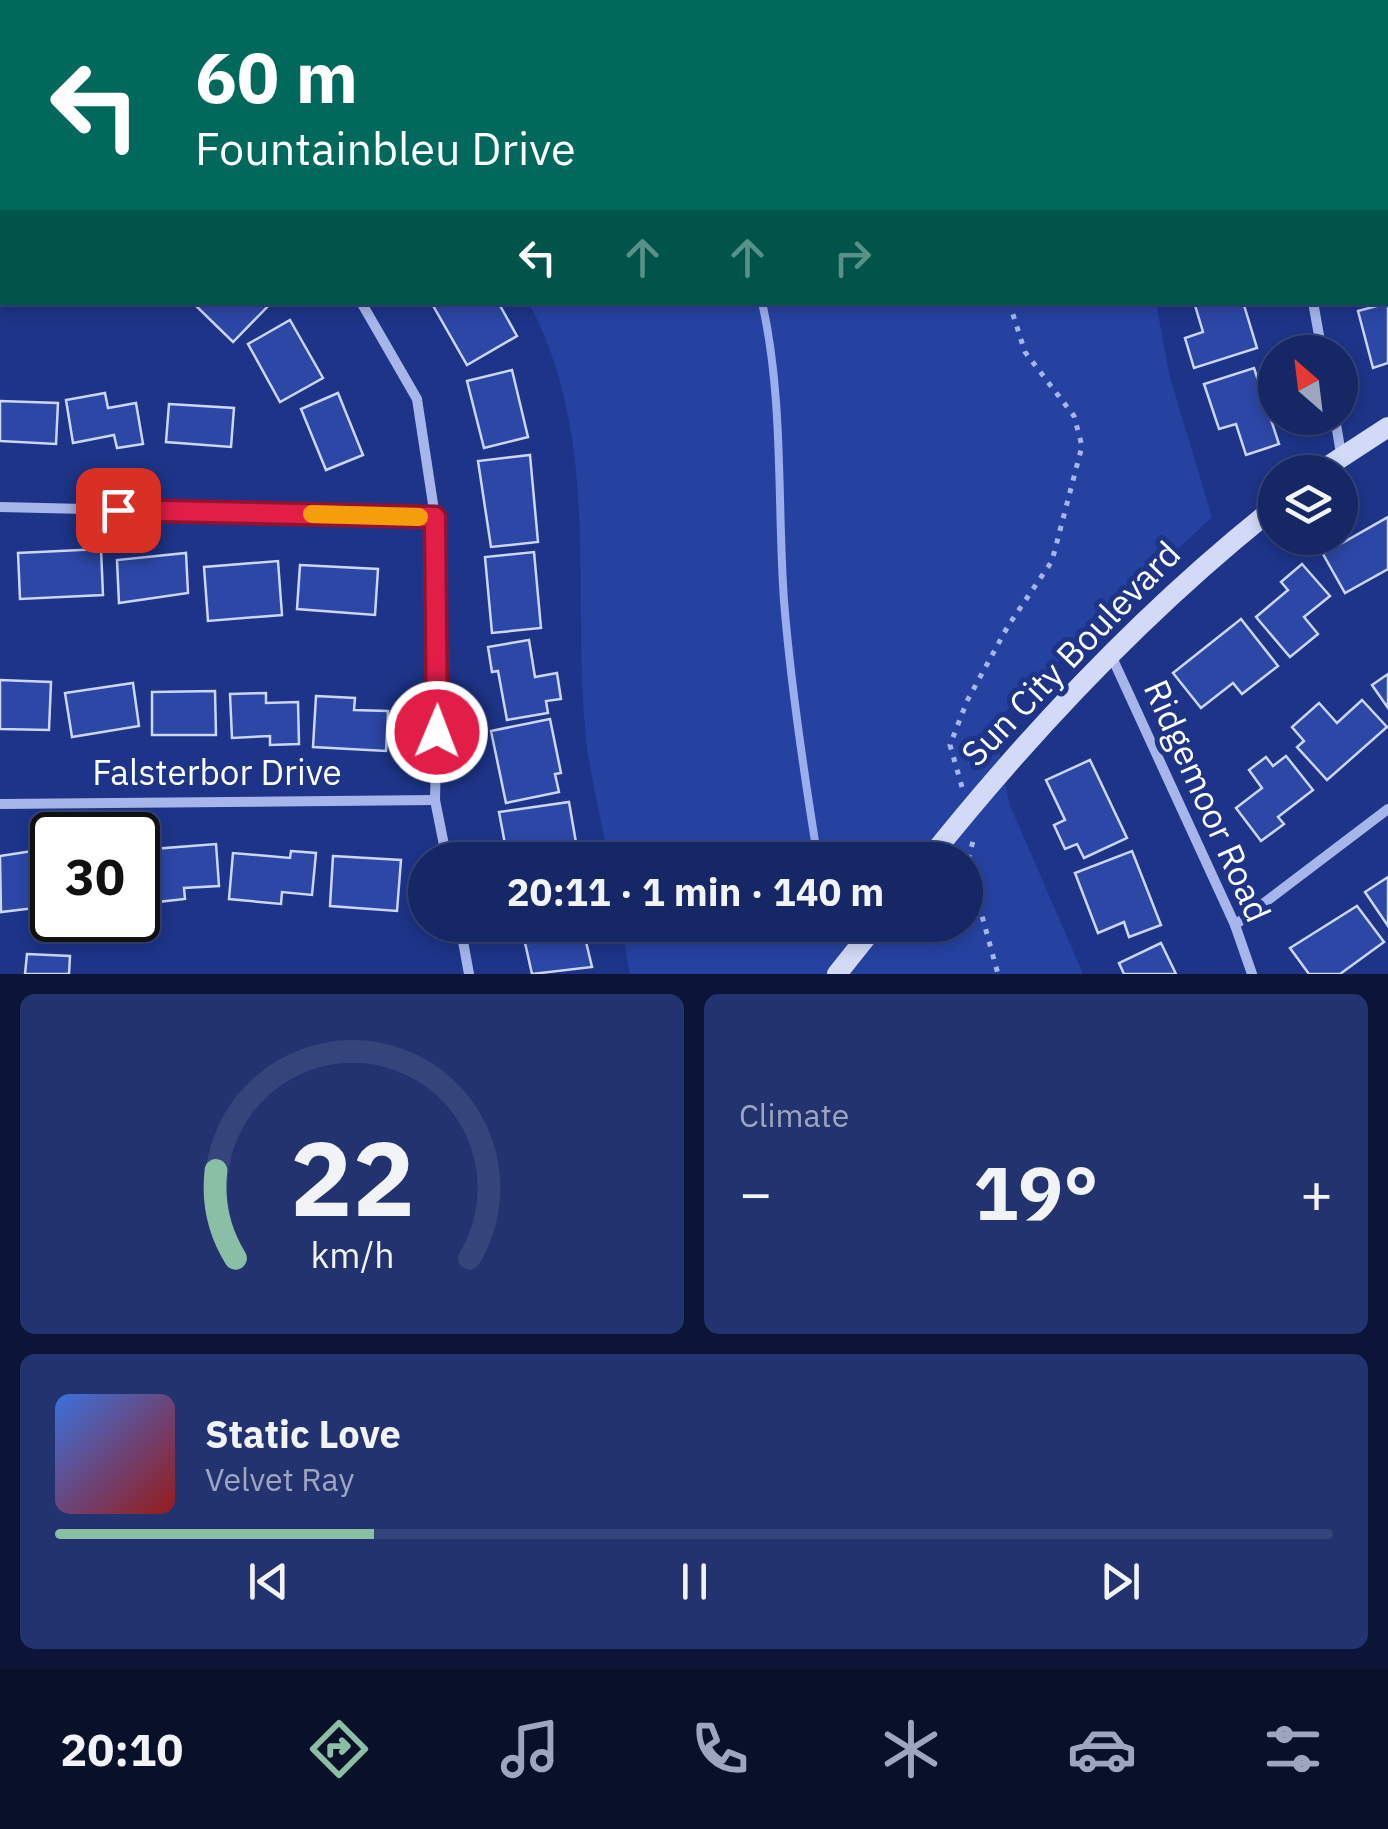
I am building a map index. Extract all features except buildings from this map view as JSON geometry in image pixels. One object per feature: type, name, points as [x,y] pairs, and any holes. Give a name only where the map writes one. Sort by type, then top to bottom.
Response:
[{"type":"street","points":[[363,305],[417,399],[435,517],[439,631],[435,800],[443,842]]},
{"type":"street","points":[[1314,305],[1319,335]]},
{"type":"street","points":[[1338,435],[1342,454],[1388,428]]},
{"type":"street","points":[[0,507],[435,517]]},
{"type":"street","name":"Sun City Boulevard","points":[[942,842],[1008,760],[1110,652],[1209,559],[1258,520]]},
{"type":"street","name":"Ridgemoor Road","points":[[1110,652],[1235,925],[1252,974]]},
{"type":"street","name":"Falsterbor Drive","points":[[0,804],[435,800]]},
{"type":"street","points":[[1235,925],[1388,809]]},
{"type":"street","points":[[463,942],[470,974]]},
{"type":"street","points":[[837,974],[862,942]]},
{"type":"path","points":[[973,842],[975,833],[950,745],[967,701],[1000,641],[1052,561],[1082,446],[1074,416],[1025,352],[1010,305]]},
{"type":"path","points":[[983,920],[998,974]]},
{"type":"shaded area","points":[[530,305],[1156,305],[1170,378],[1212,517],[994,722],[1009,803],[1083,974],[630,974],[624,942],[983,942],[983,842],[605,842],[586,739],[579,517],[567,409],[552,355]]},
{"type":"waterway","points":[[763,305],[777,413],[787,634],[815,842]]},
{"type":"slow traffic","points":[[312,514],[419,517]]},
{"type":"route","points":[[118,510],[435,517],[437,732]]}]
